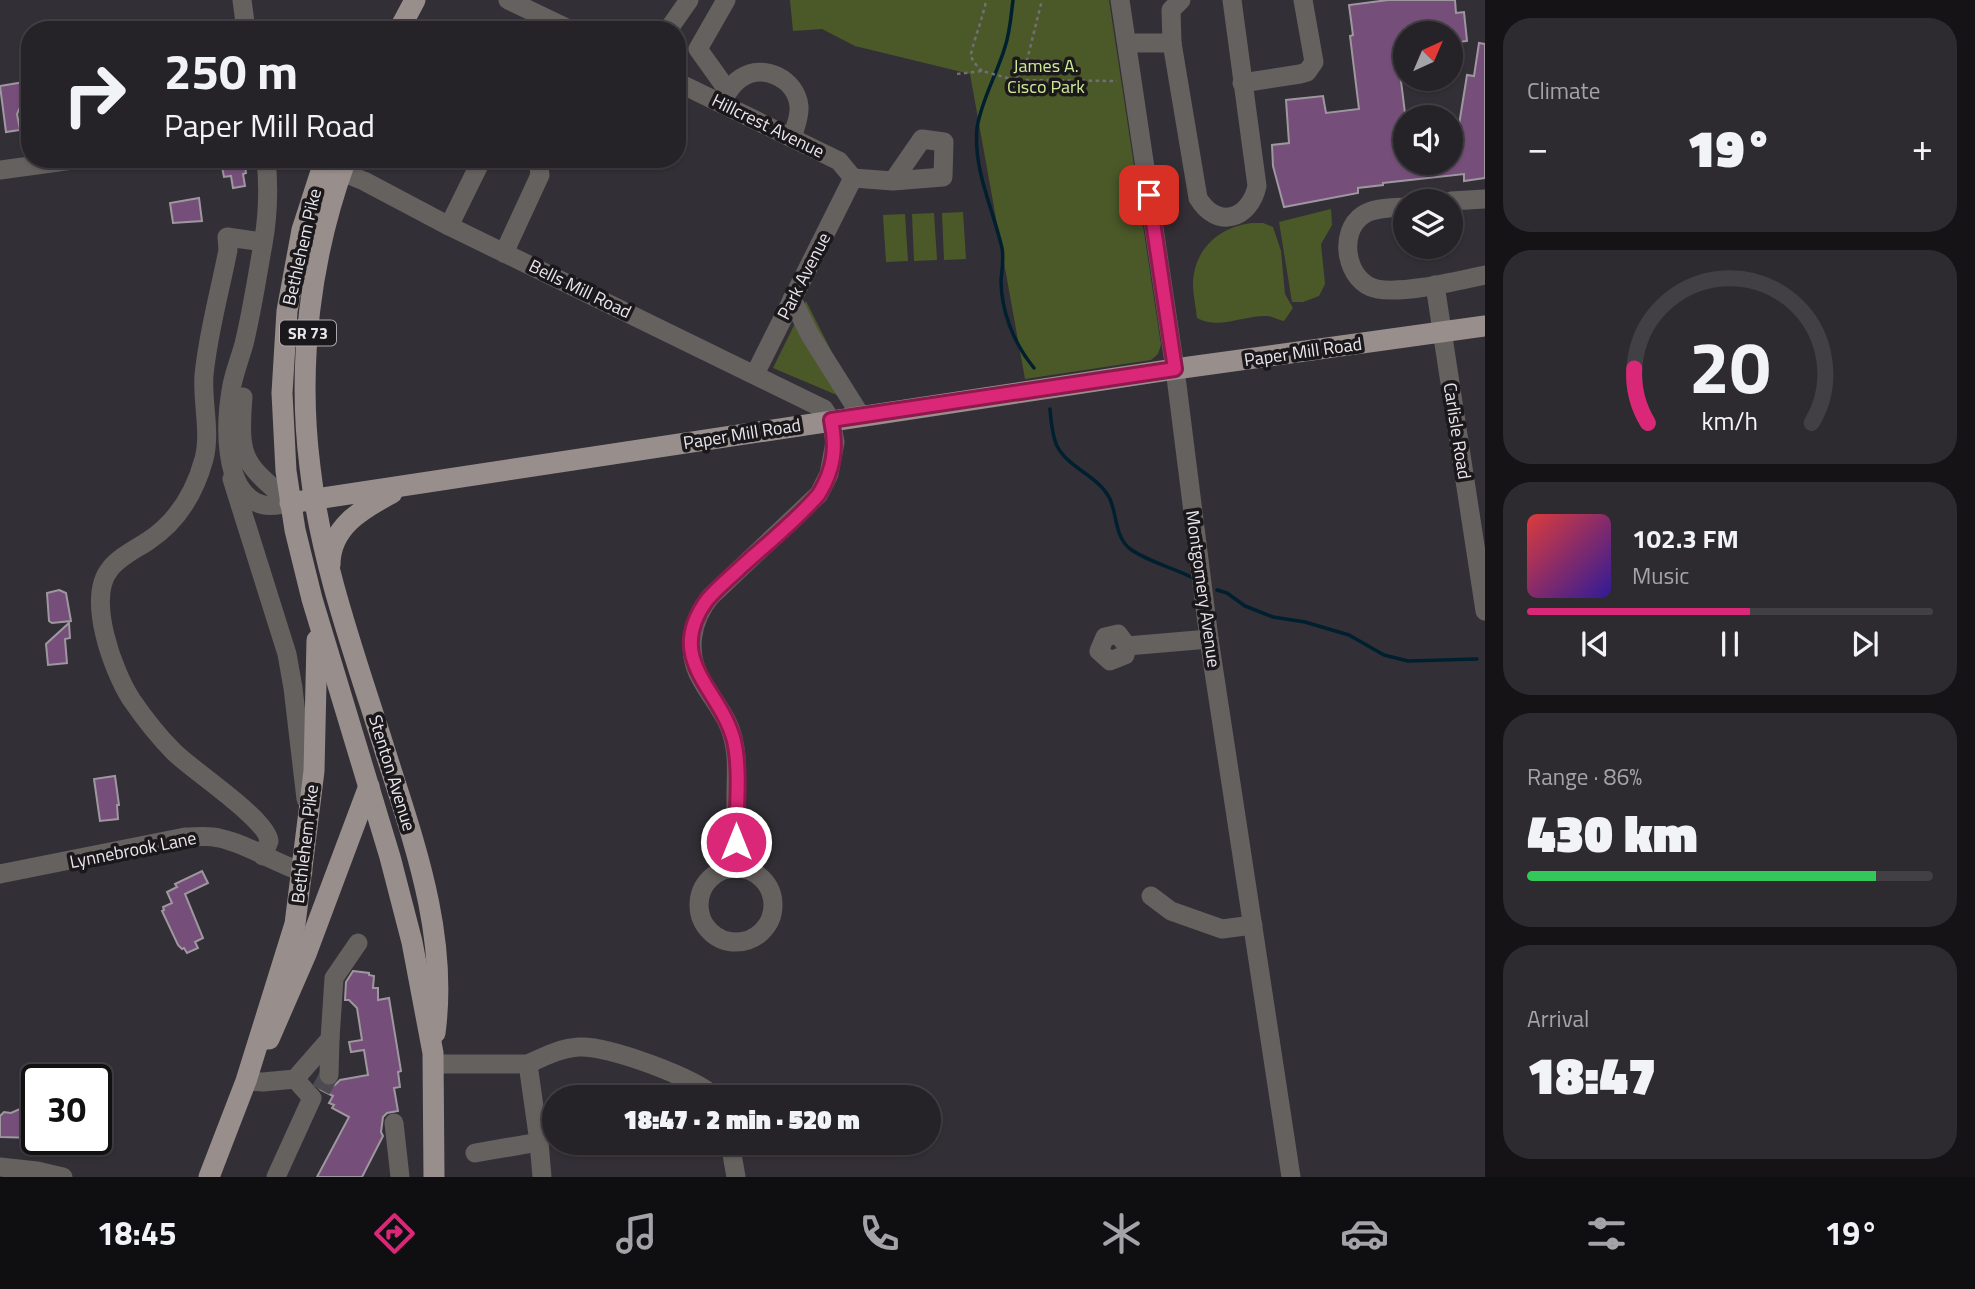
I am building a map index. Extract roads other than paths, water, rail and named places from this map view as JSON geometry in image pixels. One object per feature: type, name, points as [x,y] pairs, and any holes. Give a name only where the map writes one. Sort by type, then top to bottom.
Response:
[{"type":"main road","points":[[404,21],[415,0]]},
{"type":"main road","name":"Bethlehem Pike","points":[[290,503],[282,393],[290,288],[302,230],[332,168]]},
{"type":"main road","name":"Bethlehem Pike","points":[[314,498],[306,415],[309,320],[330,207],[334,168]]},
{"type":"main road","name":"Paper Mill Road","points":[[290,503],[1175,369],[1485,326]]},
{"type":"main road","points":[[330,571],[332,550],[350,520],[364,508],[402,487]]},
{"type":"main road","name":"Stenton Avenue","points":[[314,498],[330,571],[414,842],[433,919],[440,980],[433,1058],[434,1177]]},
{"type":"main road","name":"Stenton Avenue","points":[[290,503],[312,599],[406,915],[433,1058]]},
{"type":"main road","name":"Bethlehem Pike","points":[[209,1177],[246,1081],[293,932],[309,825],[316,750],[316,632],[312,599]]},
{"type":"main road","name":"Bethlehem Pike","points":[[246,1081],[289,997],[369,787],[375,758],[376,723]]},
{"type":"street","points":[[242,0],[245,21]]},
{"type":"street","points":[[508,0],[548,21]]},
{"type":"street","points":[[674,21],[689,0]]},
{"type":"street","points":[[726,0],[698,49],[725,97],[733,84],[754,72],[778,75],[788,82],[799,103],[799,115],[792,138]]},
{"type":"street","name":"Montgomery Avenue","points":[[1120,0],[1175,369],[1209,639],[1291,1177]]},
{"type":"street","points":[[1181,0],[1171,10],[1172,43],[1198,198],[1210,212],[1227,217],[1246,211],[1257,186],[1232,0]]},
{"type":"street","points":[[1242,83],[1300,74],[1311,67],[1314,62],[1303,0]]},
{"type":"street","points":[[1127,43],[1172,43]]},
{"type":"street","name":"Hillcrest Avenue","points":[[686,85],[725,97],[792,138],[839,161],[853,178]]},
{"type":"street","points":[[0,170],[21,167]]},
{"type":"street","points":[[266,168],[268,201],[264,242],[244,344],[233,382],[227,440],[235,492],[287,654],[309,825]]},
{"type":"street","name":"Bells Mill Road","points":[[341,168],[449,226],[824,409],[831,420]]},
{"type":"street","points":[[449,226],[478,168]]},
{"type":"street","points":[[504,253],[540,175],[539,168]]},
{"type":"street","points":[[853,178],[893,181]]},
{"type":"street","name":"Park Avenue","points":[[755,374],[853,178]]},
{"type":"street","points":[[1463,201],[1485,200]]},
{"type":"street","points":[[1393,208],[1362,215],[1352,225],[1348,234],[1351,264],[1356,276],[1364,284],[1376,289],[1390,290],[1485,275]]},
{"type":"street","points":[[263,856],[269,841],[266,830],[176,754],[130,698],[120,681],[110,652],[101,612],[101,586],[108,570],[167,527],[189,495],[204,458],[205,364],[228,250],[228,237],[264,242]]},
{"type":"street","name":"Carlisle Road","points":[[1435,285],[1481,564],[1485,611]]},
{"type":"street","points":[[792,299],[810,335],[861,416]]},
{"type":"street","points":[[244,344],[241,421],[244,452],[262,480],[290,503]]},
{"type":"street","points":[[736,867],[735,744],[722,712],[696,668],[692,652],[694,628],[711,596],[819,494],[830,474],[834,457],[835,442],[831,420]]},
{"type":"street","points":[[230,460],[239,483],[252,498],[266,505],[290,503]]},
{"type":"street","points":[[1127,646],[1209,639]]},
{"type":"street","name":"Lynnebrook Lane","points":[[0,874],[185,837],[219,838],[303,872]]},
{"type":"street","points":[[1151,896],[1171,911],[1222,929],[1253,925]]},
{"type":"street","points":[[276,1177],[321,1088],[330,1039],[334,978],[358,943]]},
{"type":"street","points":[[295,1079],[330,1039]]},
{"type":"street","points":[[433,1058],[528,1064],[559,1050],[594,1048],[615,1053],[697,1085]]},
{"type":"street","points":[[528,1064],[542,1177]]},
{"type":"street","points":[[246,1081],[295,1079],[321,1088]]},
{"type":"street","points":[[394,1123],[400,1177]]},
{"type":"street","points":[[475,1153],[539,1142]]},
{"type":"street","points":[[732,1155],[736,1177]]},
{"type":"street","points":[[0,1167],[63,1177]]},
{"type":"waterway","points":[[1013,0],[1007,41],[982,108],[977,128],[977,143],[981,174],[1002,248],[1001,280],[1006,315],[1015,338],[1034,368]]},
{"type":"waterway","points":[[1050,409],[1057,446],[1069,461],[1105,491],[1124,543],[1144,557],[1193,578]]},
{"type":"waterway","points":[[1217,590],[1227,593],[1245,606],[1273,617],[1305,622],[1349,635],[1384,655],[1408,661],[1477,659]]},
{"type":"tunnel","points":[[321,1090],[329,1075]]},
{"type":"park label","name":"James A. Cisco Park","points":[[1046,76]]}]
